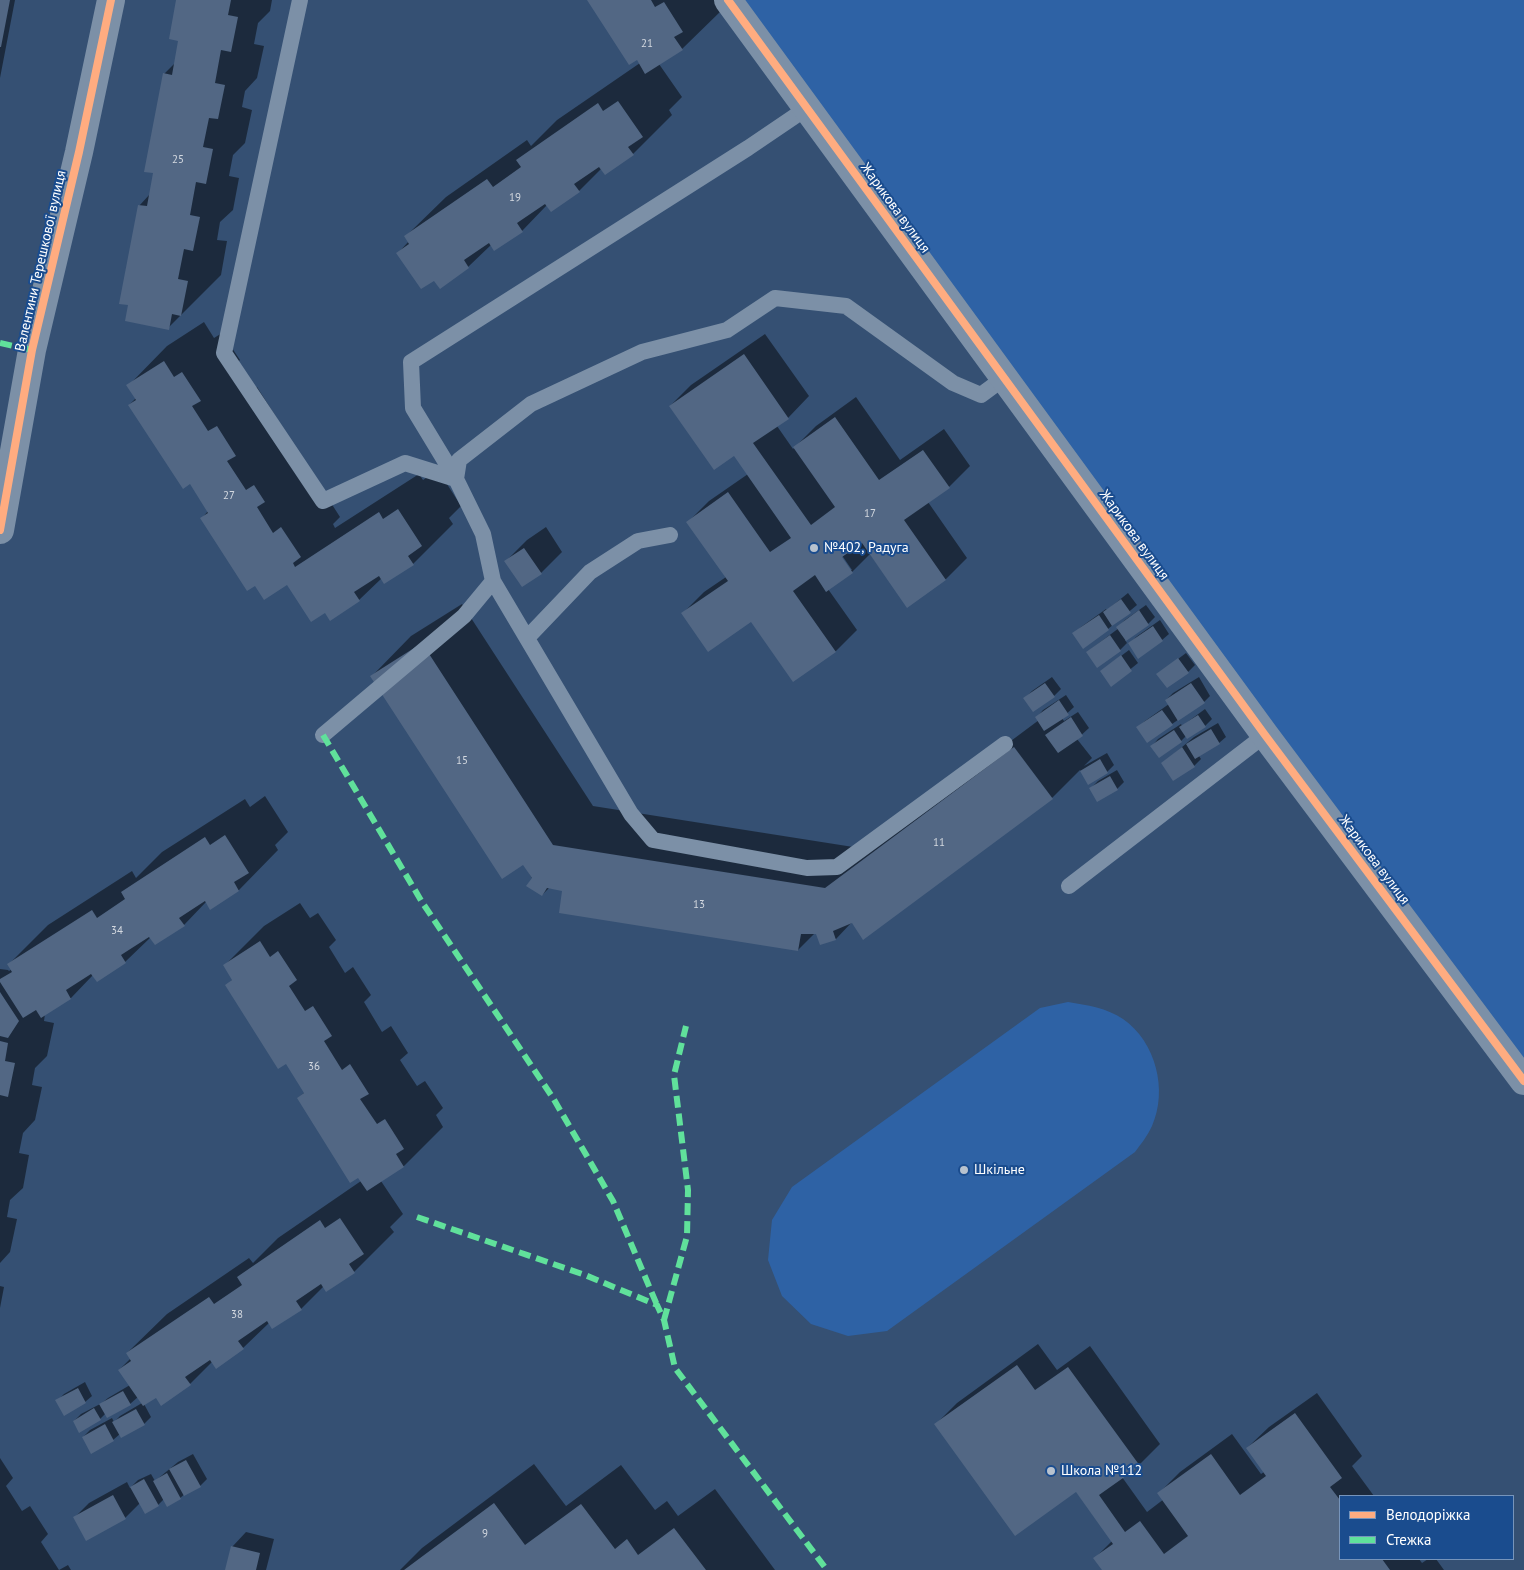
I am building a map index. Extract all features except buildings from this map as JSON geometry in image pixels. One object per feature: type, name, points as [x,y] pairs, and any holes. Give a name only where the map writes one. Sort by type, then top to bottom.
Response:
[{"type":"street","name":"Валентини Терешкової вулиця","points":[[0,530],[32,350],[80,152],[111,0]]},
{"type":"street","name":"Жарикова вулиця","points":[[728,0],[1265,736],[1524,1081]]},
{"type":"lane","points":[[300,0],[224,354],[323,501],[405,463],[456,478]]},
{"type":"lane","points":[[807,108],[748,148],[411,362],[413,408],[456,478],[483,534],[493,581],[631,814],[653,840],[807,868],[837,867],[1005,744]]},
{"type":"lane","points":[[456,478],[459,460],[531,404],[642,352],[727,330],[775,298],[846,306],[953,383],[981,395],[1004,378]]},
{"type":"lane","points":[[526,638],[590,572],[638,541],[670,535]]},
{"type":"lane","points":[[323,736],[464,616],[493,581]]},
{"type":"lane","points":[[1070,886],[1265,736]]},
{"type":"shaded area","points":[[728,0],[1524,0],[1524,1081]]},
{"type":"shaded area","name":"Шкільне","points":[[1068,1002],[1090,1006],[1117,1015],[1144,1040],[1151,1053],[1159,1082],[1157,1112],[1152,1126],[1135,1152],[887,1331],[848,1336],[811,1324],[782,1296],[768,1260],[772,1220],[792,1187],[1040,1008]]},
{"type":"marked path","points":[[0,343],[32,350]]},
{"type":"marked path","points":[[323,735],[422,902],[553,1098],[613,1201],[657,1305]]},
{"type":"marked path","points":[[664,1320],[687,1236],[688,1190],[674,1075],[686,1026]]},
{"type":"marked path","points":[[417,1217],[585,1275],[657,1305],[664,1320],[675,1368],[827,1570]]},
{"type":"cycle path","points":[[0,530],[32,350],[79,152],[111,0]]},
{"type":"cycle path","points":[[728,0],[1265,735],[1524,1081]]},
{"type":"place","name":"№402, Радуга","points":[[814,548]]},
{"type":"place","name":"Шкільне","points":[[964,1170]]},
{"type":"place","name":"Школа №112","points":[[1051,1471]]}]
